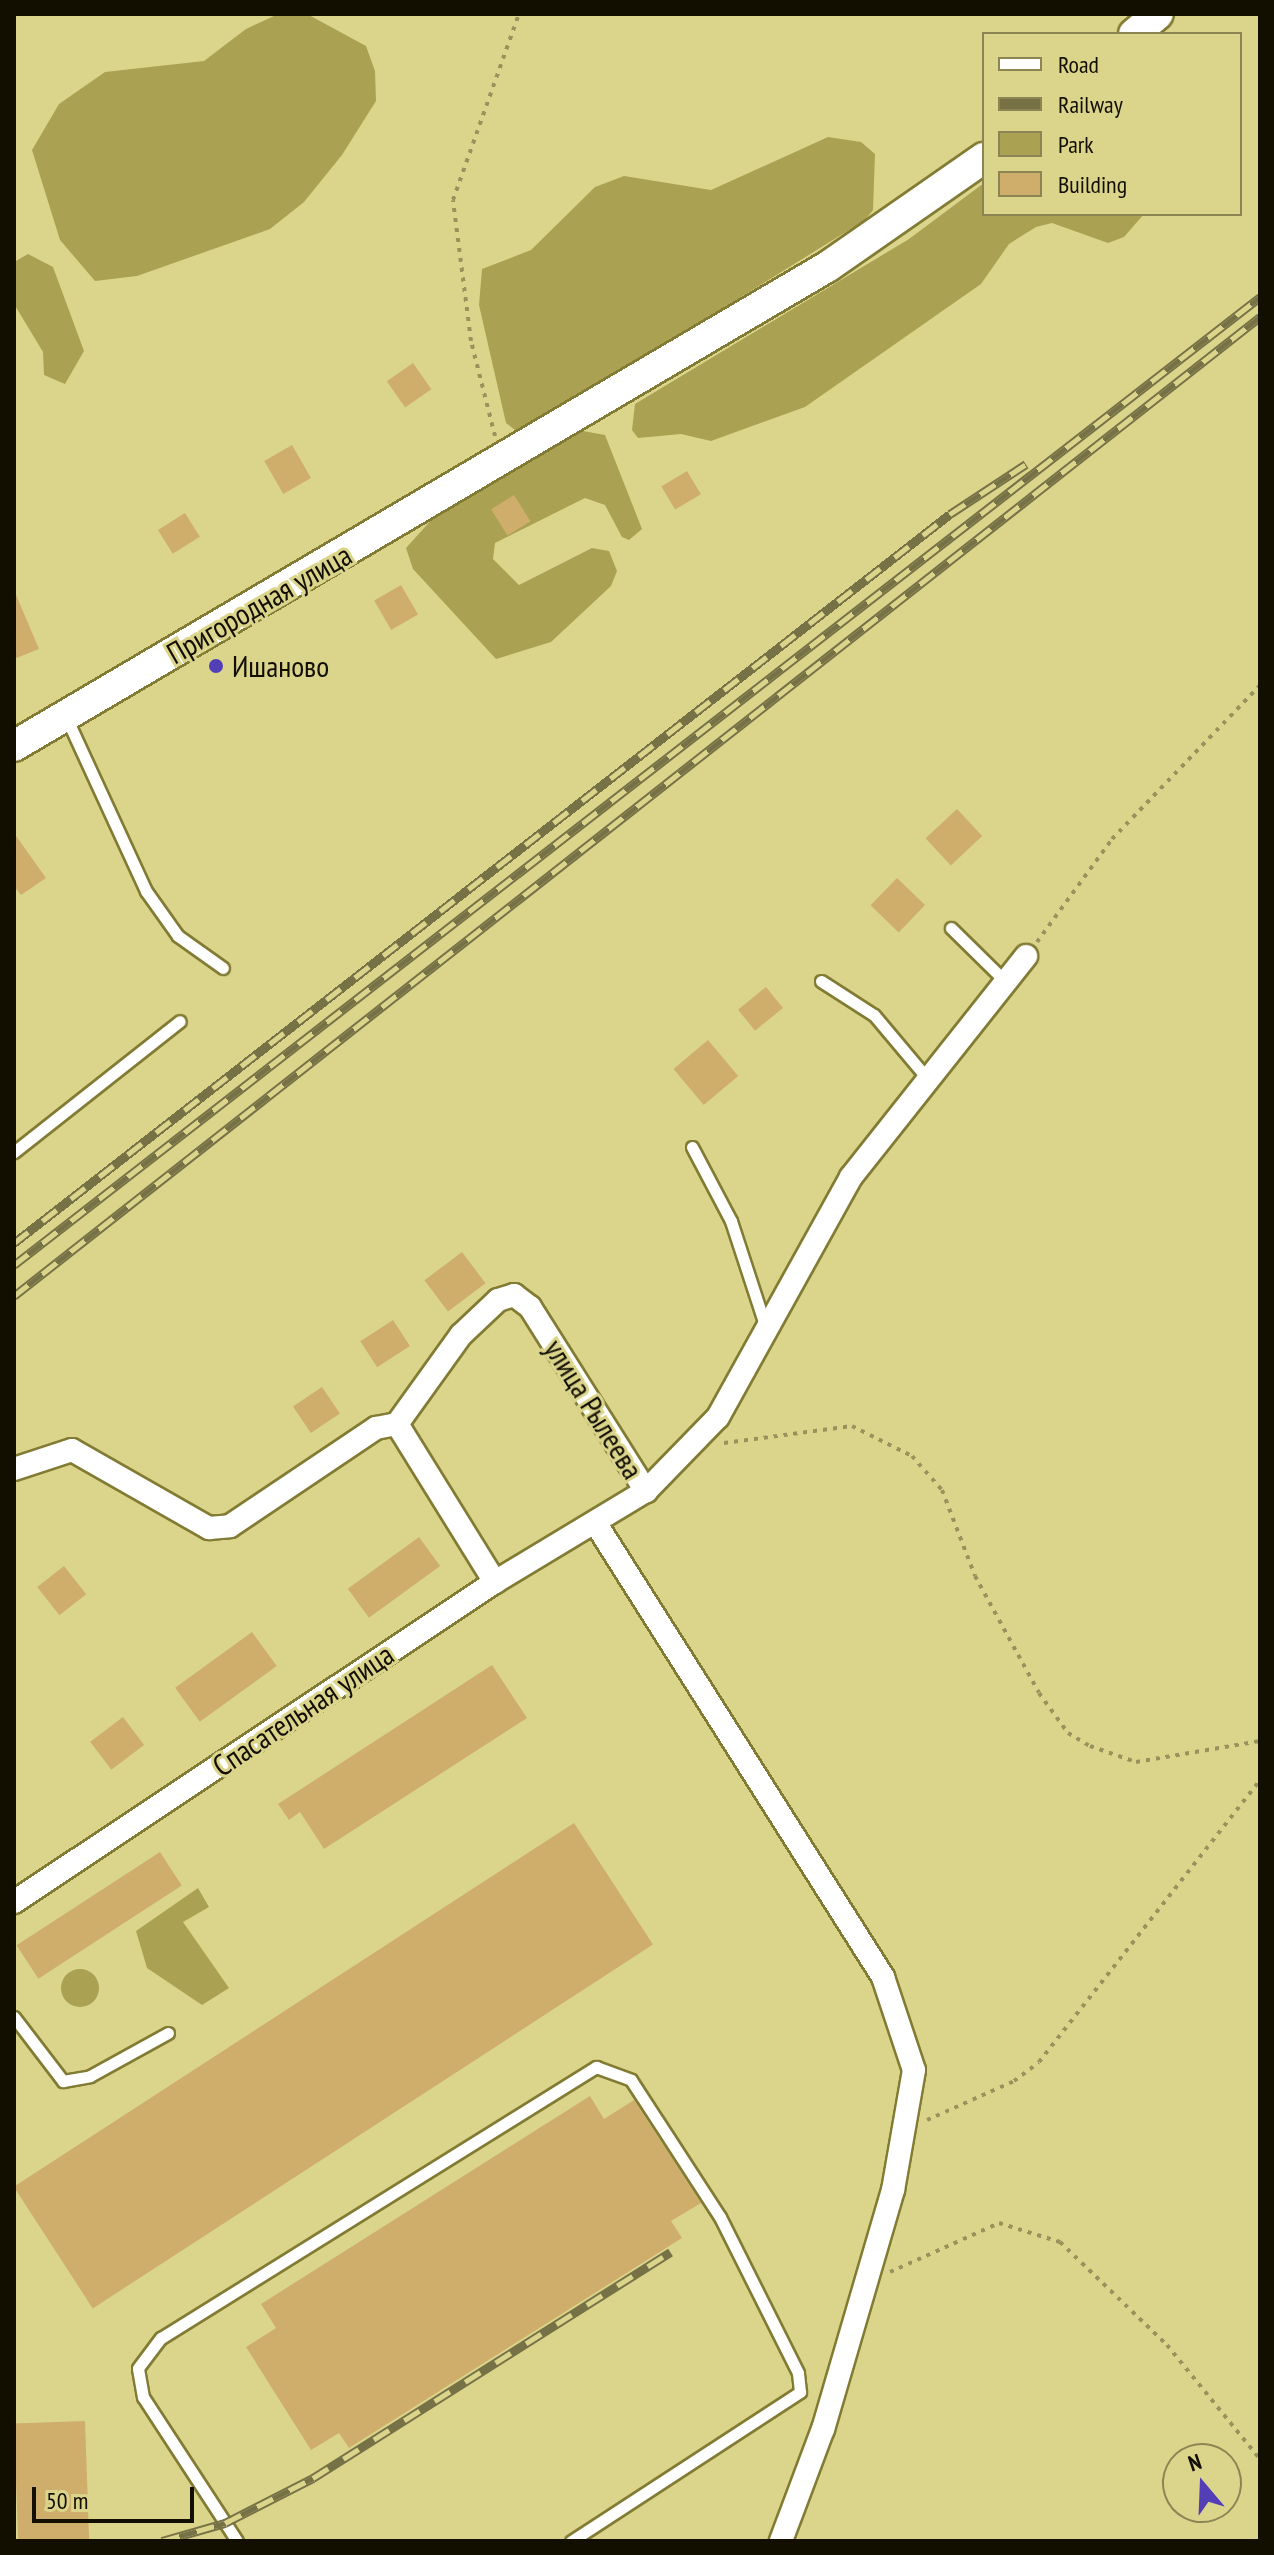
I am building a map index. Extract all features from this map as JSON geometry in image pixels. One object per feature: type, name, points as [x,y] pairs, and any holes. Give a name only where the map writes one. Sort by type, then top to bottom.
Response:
[{"type":"main road","points":[[1136,32],[1158,14]]},
{"type":"main road","name":"Пригородная улица","points":[[14,746],[503,461],[827,267],[982,159]]},
{"type":"street","name":"улица Рылеева","points":[[397,1424],[461,1335],[498,1300],[514,1295],[530,1307],[646,1491],[698,1445],[768,1336],[851,1177],[926,1077],[1026,956]]},
{"type":"street","points":[[14,1469],[72,1450],[220,1529],[376,1428],[397,1424],[495,1582]]},
{"type":"street","name":"Спасательная улица","points":[[14,1902],[495,1582],[598,1527],[646,1491]]},
{"type":"street","points":[[598,1527],[883,1977],[914,2070],[908,2126],[868,2275],[781,2541]]},
{"type":"lane","points":[[66,717],[146,891],[178,936],[223,968]]},
{"type":"lane","points":[[951,928],[1006,982]]},
{"type":"lane","points":[[821,981],[874,1015],[926,1077]]},
{"type":"lane","points":[[14,1152],[180,1021]]},
{"type":"lane","points":[[692,1147],[731,1221],[768,1336]]},
{"type":"lane","points":[[14,2017],[63,2081],[90,2076],[168,2033]]},
{"type":"lane","points":[[237,2541],[143,2397],[138,2368],[154,2348],[596,2067],[631,2080],[720,2217],[798,2373],[800,2392],[571,2541]]},
{"type":"path","points":[[503,461],[471,341],[453,200],[519,14]]},
{"type":"path","points":[[1026,956],[1112,839],[1260,685]]},
{"type":"path","points":[[698,1445],[852,1426],[892,1441],[942,1490],[975,1576],[1068,1733],[1136,1762],[1260,1741]]},
{"type":"path","points":[[908,2126],[1014,2081],[1039,2062],[1260,1780]]},
{"type":"path","points":[[868,2275],[909,2269],[960,2236],[999,2223],[1038,2232],[1060,2242],[1167,2345],[1260,2459]]},
{"type":"green space","points":[[307,14],[366,46],[375,71],[376,101],[342,155],[304,202],[270,229],[137,276],[95,281],[60,240],[32,150],[59,104],[105,72],[204,61],[246,29],[274,16]]},
{"type":"green space","points":[[828,137],[861,142],[875,154],[873,210],[865,220],[548,417],[515,430],[506,423],[479,305],[482,269],[531,250],[595,187],[624,176],[711,190]]},
{"type":"green space","points":[[982,184],[982,216],[1142,216],[1124,237],[1108,243],[1052,223],[1036,227],[1009,244],[981,284],[805,407],[711,441],[681,434],[638,438],[632,430],[635,404],[909,239]]},
{"type":"green space","points":[[28,254],[53,267],[84,351],[65,384],[44,375],[43,352],[14,304],[14,262]]},
{"type":"green space","points":[[583,431],[605,435],[642,529],[629,540],[622,537],[605,505],[585,498],[495,543],[493,559],[519,585],[592,548],[609,551],[617,571],[611,586],[551,642],[496,659],[413,569],[406,548],[434,517]]},
{"type":"green space","points":[[198,1888],[209,1907],[183,1922],[229,1988],[202,2005],[147,1968],[136,1931]]},
{"type":"green space","points":[[80,1969],[94,1974],[99,1988],[94,2002],[80,2007],[66,2002],[61,1988],[66,1974]]},
{"type":"building","points":[[413,363],[431,389],[405,408],[387,381]]},
{"type":"building","points":[[292,445],[311,478],[283,494],[264,461]]},
{"type":"building","points":[[687,471],[701,494],[675,510],[661,486]]},
{"type":"building","points":[[514,495],[530,521],[508,536],[491,509]]},
{"type":"building","points":[[185,513],[200,537],[173,554],[158,530]]},
{"type":"building","points":[[401,585],[418,614],[391,630],[374,600]]},
{"type":"building","points":[[14,590],[39,649],[14,659]]},
{"type":"building","points":[[957,809],[982,836],[951,865],[926,838]]},
{"type":"building","points":[[14,833],[46,878],[21,895],[14,886]]},
{"type":"building","points":[[897,878],[925,905],[899,932],[871,905]]},
{"type":"building","points":[[766,987],[783,1008],[755,1031],[738,1010]]},
{"type":"building","points":[[708,1040],[738,1076],[704,1105],[674,1069]]},
{"type":"building","points":[[462,1252],[485,1283],[448,1311],[424,1280]]},
{"type":"building","points":[[393,1320],[410,1346],[377,1367],[360,1341]]},
{"type":"building","points":[[322,1387],[340,1414],[311,1433],[293,1407]]},
{"type":"building","points":[[419,1537],[440,1566],[369,1618],[348,1589]]},
{"type":"building","points":[[64,1566],[86,1594],[59,1615],[37,1587]]},
{"type":"building","points":[[252,1632],[277,1666],[200,1722],[175,1688]]},
{"type":"building","points":[[492,1665],[527,1718],[324,1849],[300,1812],[289,1820],[278,1804]]},
{"type":"building","points":[[123,1717],[144,1745],[111,1770],[90,1742]]},
{"type":"building","points":[[574,1823],[653,1945],[93,2308],[14,2187]]},
{"type":"building","points":[[160,1852],[182,1886],[38,1979],[17,1945]]},
{"type":"building","points":[[590,2096],[604,2119],[634,2100],[701,2203],[671,2221],[682,2238],[349,2448],[339,2433],[311,2450],[246,2347],[276,2328],[261,2304]]},
{"type":"building","points":[[85,2421],[89,2541],[18,2541],[14,2423]]},
{"type":"railway","points":[[14,1265],[1260,297]]},
{"type":"railway","points":[[14,1296],[1260,317]]},
{"type":"railway","points":[[14,1243],[950,514],[1026,464]]},
{"type":"railway","points":[[162,2541],[225,2523],[313,2478],[671,2252]]},
{"type":"place","name":"Ишаново","points":[[216,666]]}]
